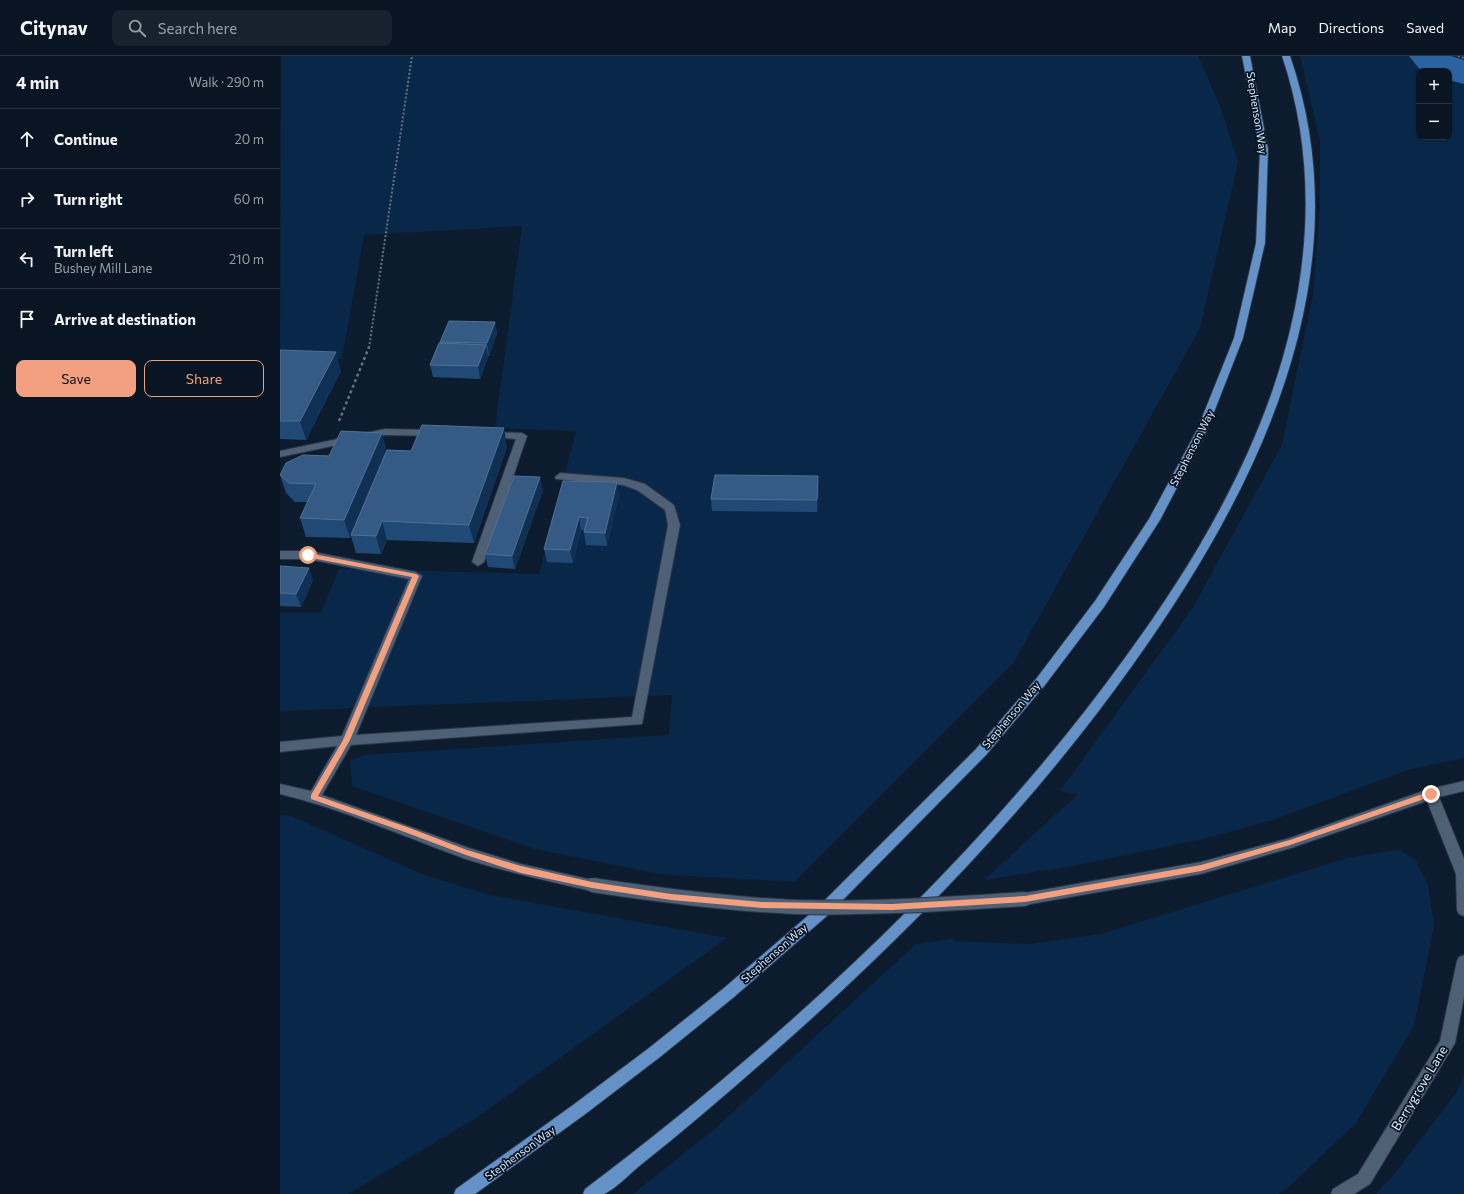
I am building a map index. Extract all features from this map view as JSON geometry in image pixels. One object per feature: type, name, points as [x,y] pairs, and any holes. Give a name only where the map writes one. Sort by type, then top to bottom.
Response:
[{"type":"main road","name":"Stephenson Way","points":[[462,1194],[533,1145],[689,1024],[767,961],[876,860],[981,752],[1060,658],[1123,569],[1159,513],[1211,414],[1238,343],[1252,290],[1266,196],[1262,127],[1246,56]]},
{"type":"main road","points":[[591,1194],[715,1095],[822,1002],[950,878],[1042,775],[1091,714],[1115,683],[1183,584],[1241,480],[1266,423],[1290,350],[1304,286],[1310,220],[1310,174],[1307,136],[1298,94],[1286,56]]},
{"type":"street","points":[[280,454],[385,432],[446,434]]},
{"type":"street","points":[[477,435],[522,436],[478,562]]},
{"type":"street","points":[[280,747],[347,740],[638,720],[674,525],[670,508],[641,487],[624,482],[560,478]]},
{"type":"street","points":[[280,555],[308,555],[416,576],[347,740],[314,797]]},
{"type":"street","points":[[280,789],[314,797],[466,852],[521,870],[592,885],[671,897],[762,905],[892,907],[1025,899],[1201,868],[1290,842],[1431,794],[1464,786]]},
{"type":"street","points":[[1431,794],[1463,874],[1464,910]]},
{"type":"street","name":"Berrygrove Lane","points":[[1339,1194],[1364,1179],[1447,1043],[1464,961]]},
{"type":"path","points":[[330,443],[369,348],[412,56]]},
{"type":"path","points":[[1458,56],[1464,58]]},
{"type":"shaded area","points":[[281,56],[1198,56],[1220,106],[1238,162],[1200,328],[1014,662],[794,882],[659,874],[535,849],[352,786],[350,761],[364,755],[669,735],[672,695],[280,711],[280,613],[321,613],[339,569],[539,574],[576,431],[495,428],[522,226],[364,235],[342,359],[280,359]]},
{"type":"shaded area","points":[[1300,56],[1464,56],[1464,758],[1411,769],[1269,821],[1203,839],[1067,867],[984,880],[1078,794],[1060,791],[1192,609],[1282,445],[1313,295],[1320,207],[1320,141]]},
{"type":"shaded area","points":[[280,815],[291,816],[424,875],[490,895],[727,938],[476,1118],[348,1194],[280,1194]]},
{"type":"shaded area","points":[[1399,850],[1415,859],[1428,885],[1434,925],[1414,1025],[1356,1123],[1292,1184],[1279,1194],[633,1194],[717,1127],[916,944],[956,938],[953,941],[1031,944],[1101,934],[1351,857]]},
{"type":"shaded area","points":[[1464,1076],[1464,1194],[1376,1194],[1396,1172],[1456,1093]]},
{"type":"building","points":[[449,321],[495,322],[487,343],[440,342]]},
{"type":"building","points":[[439,343],[486,345],[478,366],[430,365]]},
{"type":"building","points":[[280,350],[336,352],[300,421],[280,421]]},
{"type":"building","points":[[422,425],[504,428],[469,525],[382,521],[376,536],[351,535],[387,450],[411,451]]},
{"type":"building","points":[[341,431],[382,433],[344,520],[300,518],[316,484],[289,483],[280,475],[286,463],[303,455],[329,456]]},
{"type":"building","points":[[715,475],[818,476],[817,500],[711,499]]},
{"type":"building","points":[[514,476],[540,477],[512,556],[485,554]]},
{"type":"building","points":[[563,481],[617,482],[605,533],[584,532],[588,518],[579,517],[570,550],[544,549]]},
{"type":"building","points":[[280,566],[309,568],[296,594],[280,593]]},
{"type":"waterway","points":[[1428,56],[1436,64],[1464,72]]},
{"type":"route","points":[[308,555],[416,576],[347,740],[314,797],[466,852],[521,870],[592,885],[671,897],[762,905],[892,907],[1025,899],[1201,868],[1290,842],[1431,794]]}]
